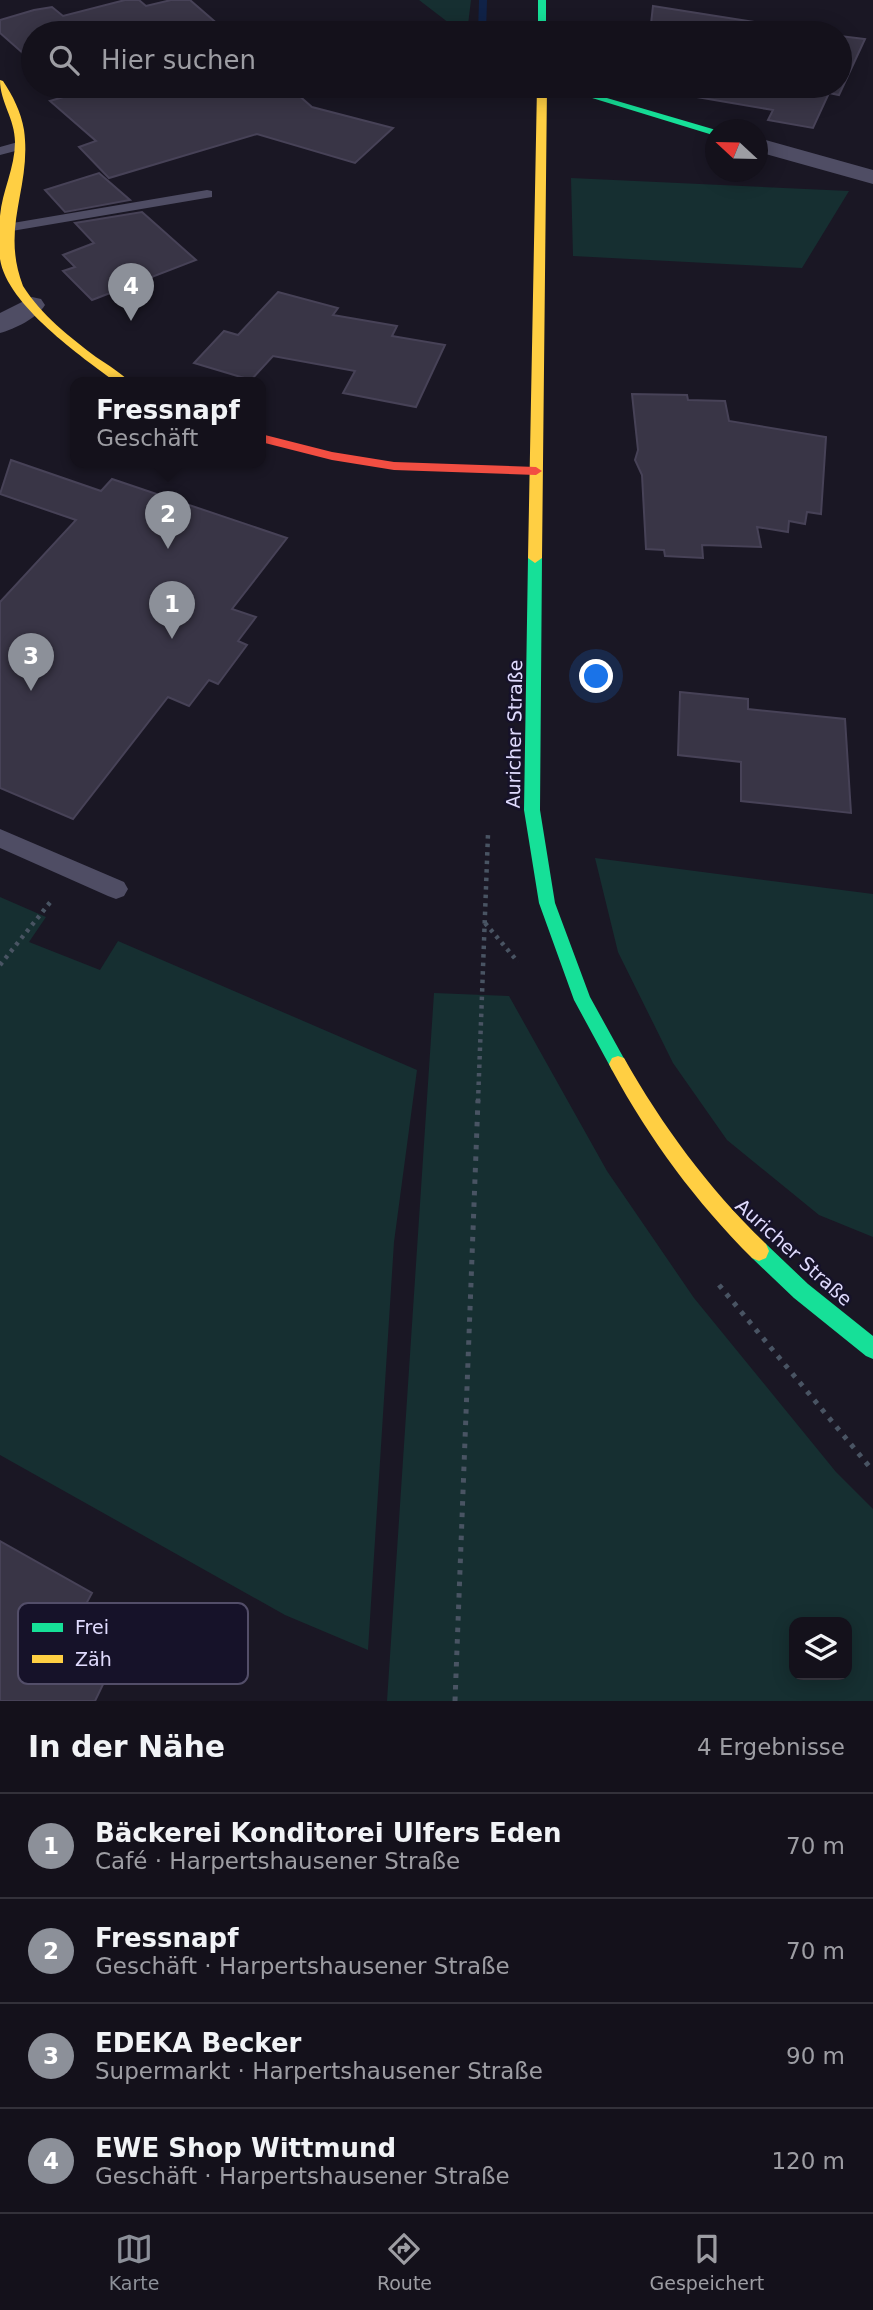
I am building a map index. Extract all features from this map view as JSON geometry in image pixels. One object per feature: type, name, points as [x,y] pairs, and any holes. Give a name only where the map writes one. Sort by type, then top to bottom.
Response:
[{"type":"street","points":[[542,0],[542,21]]},
{"type":"street","points":[[0,83],[18,111],[20,129],[2,213],[1,243],[8,265],[32,305],[52,327],[117,377]]},
{"type":"street","name":"Auricher Straße","points":[[542,98],[532,810],[547,903],[583,1000],[649,1122],[724,1218],[801,1291],[873,1349]]},
{"type":"street","points":[[598,98],[705,129]]},
{"type":"street","points":[[768,148],[873,177]]},
{"type":"street","points":[[0,325],[32,305]]},
{"type":"street","points":[[266,439],[332,456],[394,466],[536,471]]},
{"type":"lane","points":[[0,151],[18,146]]},
{"type":"lane","points":[[1,229],[207,194]]},
{"type":"lane","points":[[0,838],[116,889]]},
{"type":"path","points":[[0,964],[74,872]]},
{"type":"path","points":[[455,1701],[485,923]]},
{"type":"green space","points":[[419,0],[471,0],[468,21],[446,21]]},
{"type":"green space","points":[[571,178],[849,191],[802,268],[573,256]]},
{"type":"green space","points":[[595,858],[873,894],[873,1237],[819,1215],[727,1140],[673,1063],[618,952]]},
{"type":"green space","points":[[0,897],[46,917],[29,942],[100,970],[118,941],[417,1070],[394,1242],[368,1650],[285,1615],[0,1455]]},
{"type":"green space","points":[[434,993],[509,996],[607,1171],[694,1298],[836,1472],[873,1509],[873,1701],[387,1701]]},
{"type":"building","points":[[125,0],[139,0],[146,6],[171,0],[190,0],[214,21],[21,21],[21,51],[0,33],[0,20],[34,10],[52,7],[63,16]]},
{"type":"building","points":[[653,6],[748,21],[651,21]]},
{"type":"building","points":[[852,37],[865,39],[852,67]]},
{"type":"building","points":[[60,98],[302,98],[312,107],[393,128],[355,163],[257,134],[109,178],[79,147],[96,141],[50,101]]},
{"type":"building","points":[[702,98],[827,98],[813,128],[768,120],[773,110]]},
{"type":"building","points":[[99,173],[130,200],[65,212],[45,190]]},
{"type":"building","points":[[142,212],[196,260],[92,300],[63,271],[75,267],[63,255],[94,243],[75,223]]},
{"type":"building","points":[[278,292],[338,308],[333,315],[397,326],[392,336],[445,345],[416,407],[343,393],[355,371],[273,356],[254,377],[241,377],[194,363],[224,331],[238,335]]},
{"type":"building","points":[[632,394],[687,395],[688,400],[725,401],[729,421],[826,437],[821,514],[807,512],[805,524],[789,521],[788,532],[757,527],[761,547],[702,545],[703,558],[665,556],[664,550],[646,549],[642,475],[635,460],[638,450]]},
{"type":"building","points":[[11,460],[101,491],[112,479],[287,538],[232,609],[256,617],[238,641],[247,645],[218,684],[209,680],[189,706],[168,697],[73,819],[0,788],[0,602],[76,520],[0,494]]},
{"type":"building","points":[[680,692],[748,699],[748,709],[845,719],[851,813],[741,801],[741,762],[678,755]]},
{"type":"building","points":[[0,1541],[92,1593],[87,1603],[18,1603],[18,1684],[103,1684],[95,1701],[0,1701]]},
{"type":"waterway","points":[[482,21],[483,0]]},
{"type":"traffic: fast","points":[[542,0],[542,21]]},
{"type":"traffic: fast","points":[[598,98],[705,130]]},
{"type":"traffic: fast","points":[[535,558],[532,810],[547,903],[583,1000],[618,1064]]},
{"type":"traffic: fast","points":[[759,1251],[801,1291],[873,1349]]},
{"type":"traffic: slow","points":[[0,83],[17,117],[20,132],[18,159],[2,233],[2,247],[8,268],[19,288],[50,325],[117,377]]},
{"type":"traffic: slow","points":[[535,558],[542,98]]},
{"type":"traffic: slow","points":[[618,1064],[681,1164],[718,1209],[759,1251]]},
{"type":"traffic: jam","points":[[266,439],[332,456],[394,466],[536,471]]},
{"type":"place","name":"EWE Shop Wittmund","points":[[131,321]]},
{"type":"place","name":"Fressnapf","points":[[168,549]]},
{"type":"place","name":"Bäckerei Konditorei Ulfers Eden","points":[[172,639]]},
{"type":"place","name":"EDEKA Becker","points":[[31,691]]}]
